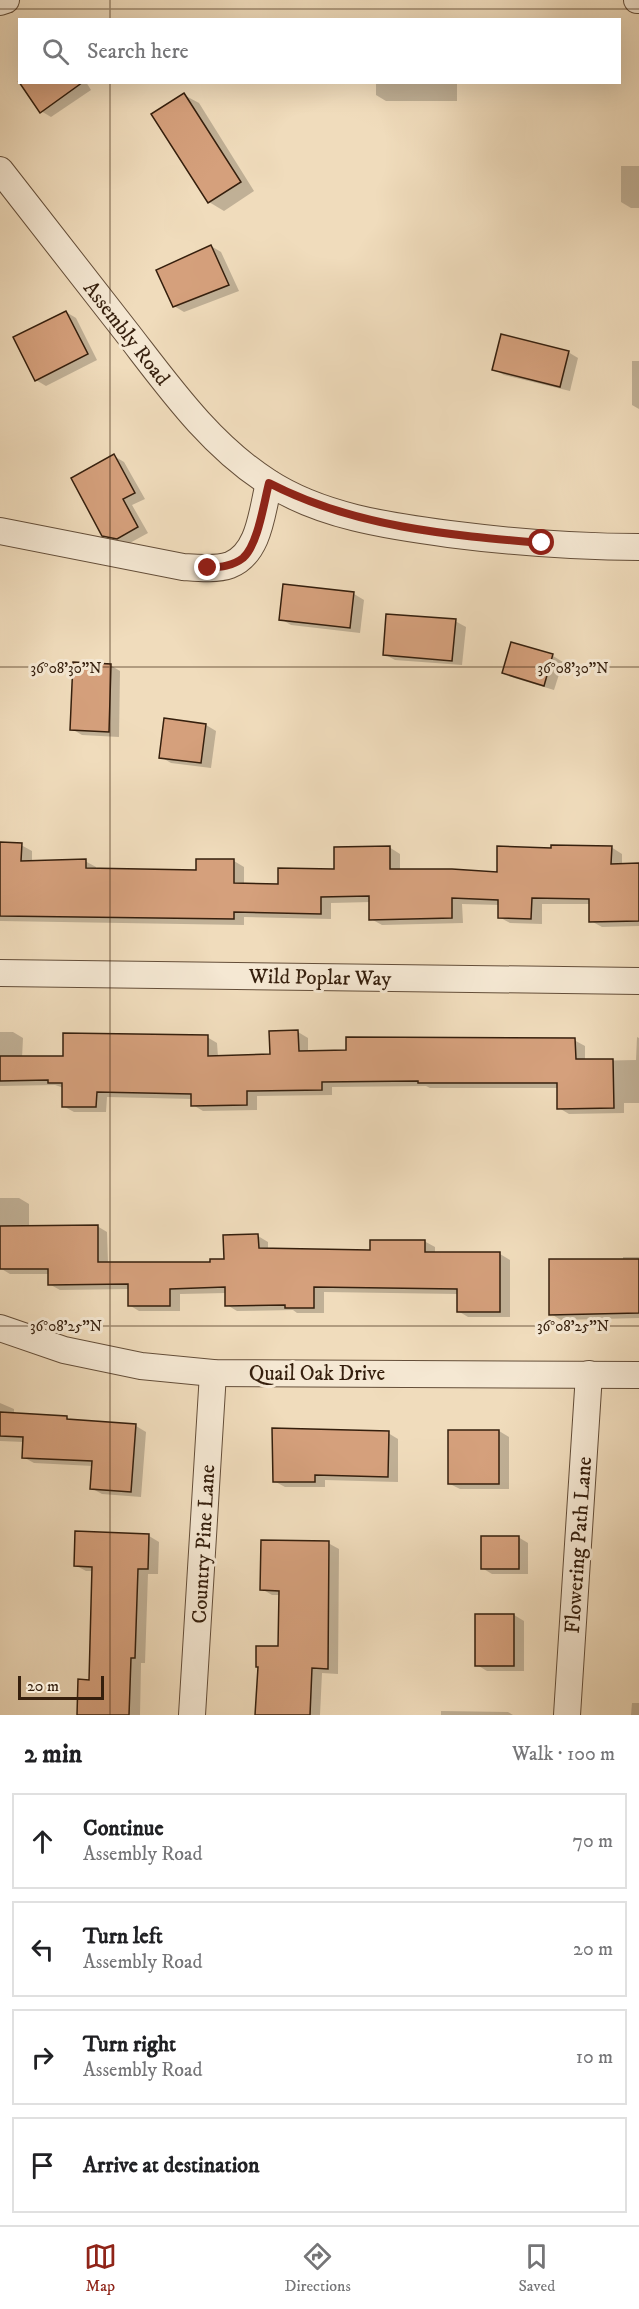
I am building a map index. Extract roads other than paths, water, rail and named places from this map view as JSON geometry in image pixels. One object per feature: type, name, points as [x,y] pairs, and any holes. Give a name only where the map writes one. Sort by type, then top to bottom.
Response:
[{"type":"street","points":[[0,2],[6,0]]},
{"type":"street","name":"Assembly Road","points":[[0,170],[194,416],[238,460],[269,483],[330,510],[418,529],[542,543],[639,547]]},
{"type":"street","points":[[0,531],[183,567],[229,566],[244,557],[253,543],[269,483]]},
{"type":"street","name":"Wild Poplar Way","points":[[0,974],[639,981]]},
{"type":"street","name":"Quail Oak Drive","points":[[0,1328],[64,1350],[97,1357],[141,1366],[213,1373],[639,1375]]},
{"type":"street","name":"Country Pine Lane","points":[[192,1715],[213,1373]]},
{"type":"street","name":"Flowering Path Lane","points":[[567,1715],[589,1374]]}]
